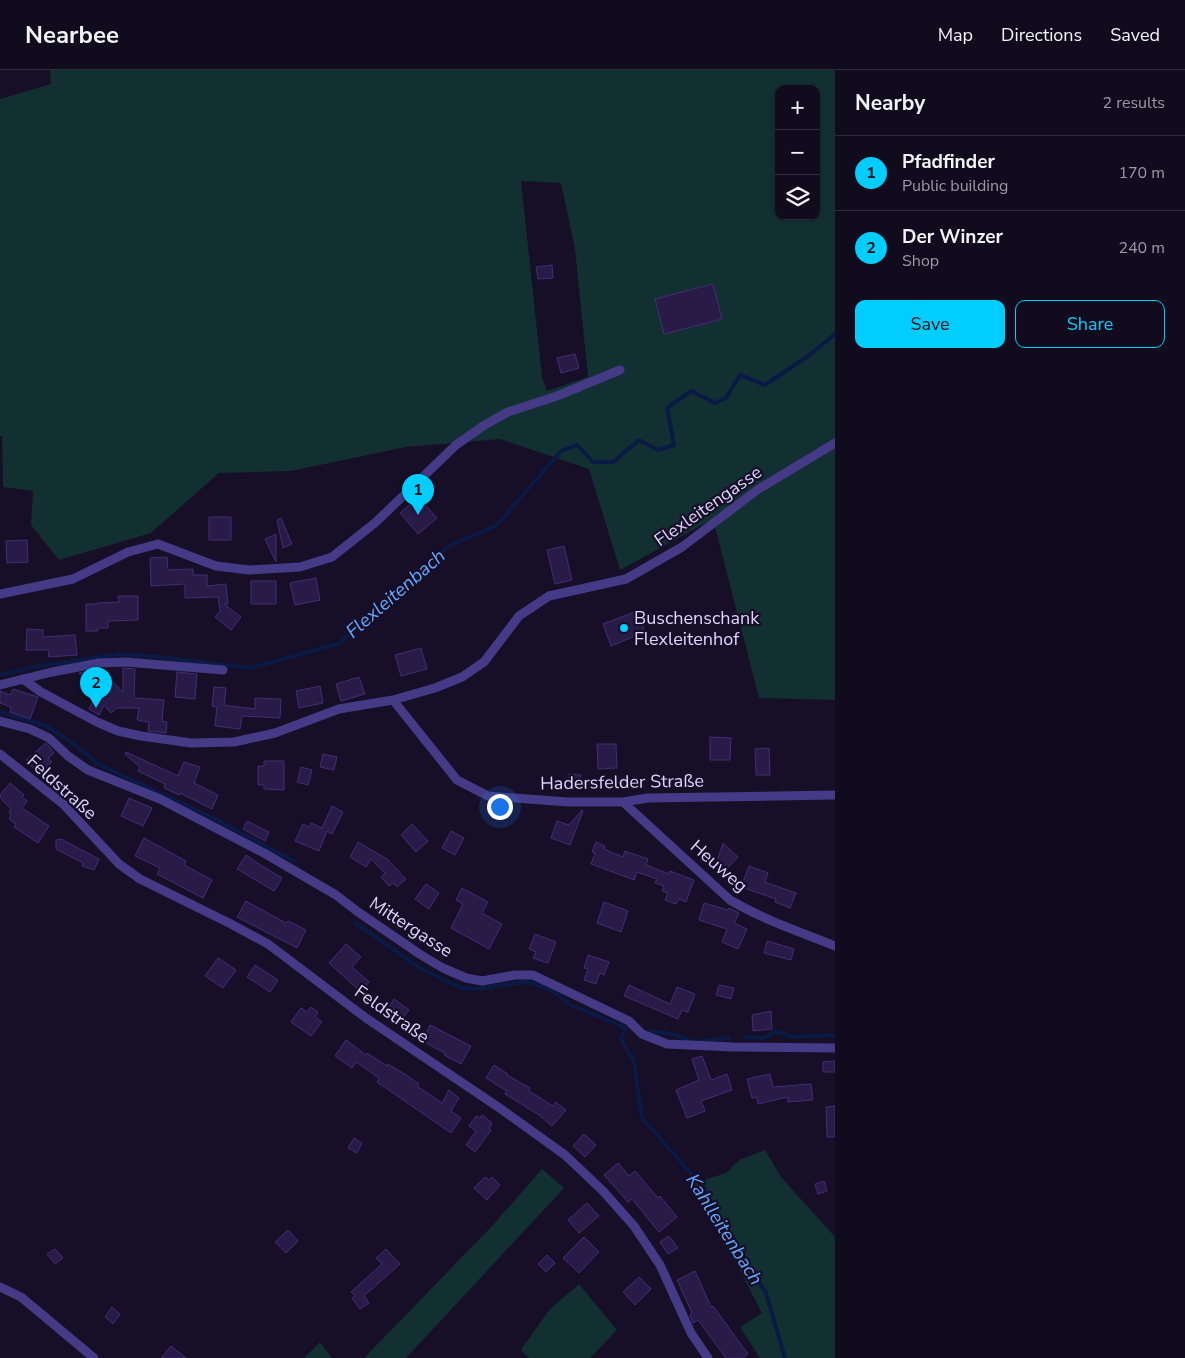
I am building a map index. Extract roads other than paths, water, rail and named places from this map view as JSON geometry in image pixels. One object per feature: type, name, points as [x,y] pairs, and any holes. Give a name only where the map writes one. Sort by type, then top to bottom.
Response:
[{"type":"street","points":[[0,594],[73,579],[128,552],[158,544],[216,566],[250,570],[300,567],[332,556],[376,522],[456,445],[483,426],[508,412],[557,396],[620,370]]},
{"type":"street","name":"Flexleitengasse","points":[[393,700],[435,688],[462,677],[484,662],[519,616],[549,596],[626,579],[682,547],[757,490],[835,443]]},
{"type":"street","points":[[0,685],[99,663],[126,662],[223,670]]},
{"type":"street","points":[[22,679],[41,692],[118,731],[191,743],[234,742],[275,734],[339,709],[393,700]]},
{"type":"street","name":"Hadersfelder Straße","points":[[393,700],[457,780],[488,796],[568,802],[623,802],[648,798],[835,795]]},
{"type":"street","name":"Mittergasse","points":[[0,721],[30,729],[49,738],[68,756],[88,770],[160,798],[264,853],[336,895],[421,955],[443,968],[466,978],[482,981],[515,974],[533,975],[629,1021],[642,1034],[667,1044],[835,1048]]},
{"type":"street","name":"Feldstraße","points":[[0,754],[63,804],[119,864],[140,879],[268,944],[366,1018],[501,1109],[565,1155],[603,1191],[634,1226],[660,1264],[691,1333],[708,1358]]},
{"type":"street","name":"Heuweg","points":[[623,802],[730,900],[748,911],[793,931],[835,946]]},
{"type":"street","points":[[0,1287],[21,1297],[94,1358]]},
{"type":"waterway","name":"Flexleitenbach","points":[[0,675],[39,666],[121,654],[250,668],[338,644],[449,546],[496,526],[561,451],[577,445],[593,462],[613,462],[639,440],[658,450],[674,445],[667,408],[691,391],[715,403],[726,398],[740,375],[765,385],[811,354],[835,334]]},
{"type":"waterway","points":[[0,712],[47,726],[98,764],[211,817],[294,861]]},
{"type":"waterway","name":"Kahlleitenbach","points":[[355,923],[420,968],[461,988],[477,989],[524,982],[532,983],[549,989],[571,1005],[626,1028],[621,1039],[634,1062],[642,1118],[703,1187],[734,1245],[766,1293],[785,1358]]},
{"type":"waterway","points":[[651,1031],[671,1034],[694,1042],[729,1038]]},
{"type":"waterway","points":[[746,1037],[764,1038],[776,1031],[793,1037],[835,1035]]},
{"type":"place","name":"Pfadfinder","points":[[418,515]]},
{"type":"place","name":"Buschenschank Flexleitenhof","points":[[624,628]]},
{"type":"place","name":"Der Winzer","points":[[96,708]]}]
